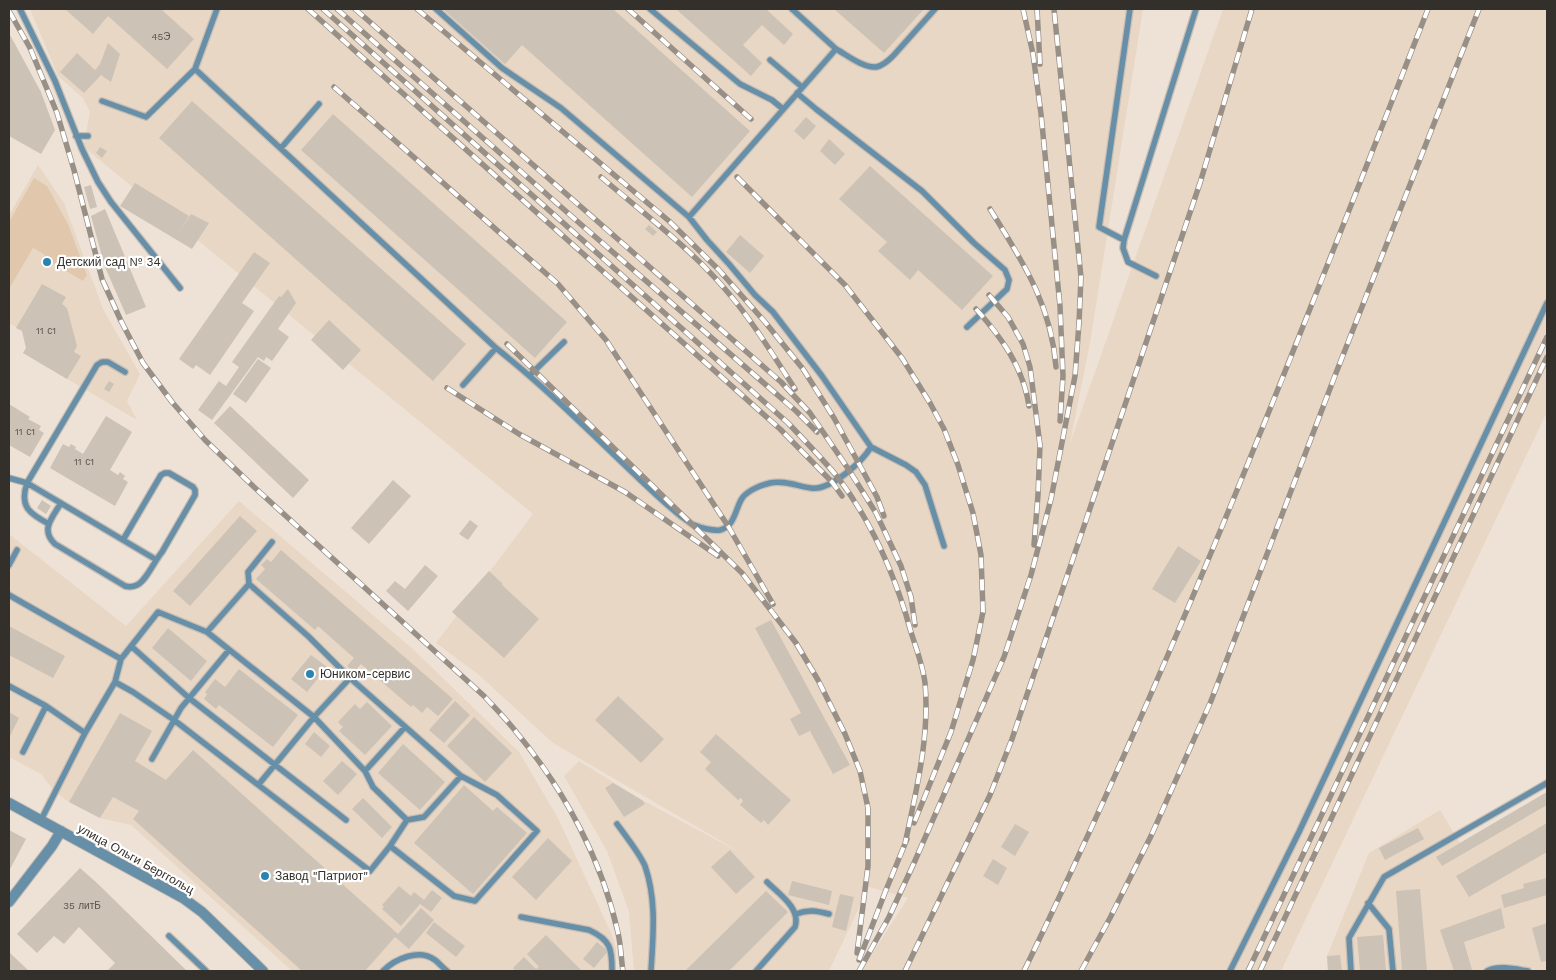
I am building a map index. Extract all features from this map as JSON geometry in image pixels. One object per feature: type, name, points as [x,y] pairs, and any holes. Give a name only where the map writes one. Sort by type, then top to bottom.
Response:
[{"type":"street","name":"улица Ольги Берггольц","points":[[9,803],[183,898],[202,912],[262,971]]},
{"type":"street","points":[[9,902],[61,831]]},
{"type":"lane","points":[[20,9],[55,81],[76,136],[98,182],[111,202],[180,288]]},
{"type":"lane","points":[[102,101],[146,117],[196,69],[216,9]]},
{"type":"lane","points":[[436,9],[502,68],[561,108],[689,217],[755,295],[773,312],[822,376],[871,447],[916,472],[925,485],[944,546]]},
{"type":"lane","points":[[650,9],[740,84],[772,100],[783,109]]},
{"type":"lane","points":[[792,9],[836,49],[866,66],[877,67],[886,63],[894,56],[935,9]]},
{"type":"lane","points":[[1124,240],[1099,228],[1130,9]]},
{"type":"lane","points":[[1156,276],[1128,262],[1123,248],[1124,240],[1196,9]]},
{"type":"lane","points":[[689,217],[836,49]]},
{"type":"lane","points":[[770,60],[802,87]]},
{"type":"lane","points":[[196,69],[496,348],[530,375],[667,505],[694,525],[720,530],[728,526],[734,518],[737,507],[744,496],[756,488],[770,483],[785,482],[812,489],[823,487],[858,463],[871,447]]},
{"type":"lane","points":[[797,93],[816,110],[922,191],[974,243],[1005,270],[1009,280],[1007,289],[967,327]]},
{"type":"lane","points":[[281,148],[319,104]]},
{"type":"lane","points":[[76,136],[88,136]]},
{"type":"lane","points":[[1230,971],[1299,832],[1547,303]]},
{"type":"lane","points":[[530,375],[564,342]]},
{"type":"lane","points":[[463,385],[496,348]]},
{"type":"lane","points":[[49,524],[32,515],[27,508],[25,491],[27,483],[97,365],[102,362],[108,362],[125,372]]},
{"type":"lane","points":[[61,503],[49,524],[48,532],[50,539],[55,544],[125,586],[131,587],[138,585],[142,581],[155,559],[162,552],[195,495],[193,487],[169,473],[165,472],[161,475],[123,540]]},
{"type":"lane","points":[[9,478],[27,483],[155,559]]},
{"type":"lane","points":[[272,542],[248,572],[249,584],[308,636],[350,678],[461,776],[496,794],[537,831],[475,901],[454,896],[390,846]]},
{"type":"lane","points":[[9,565],[17,550]]},
{"type":"lane","points":[[207,632],[249,584]]},
{"type":"lane","points":[[9,595],[121,659]]},
{"type":"lane","points":[[41,820],[85,733],[115,682],[121,659],[158,612],[207,632],[314,717],[365,771],[373,787],[407,820]]},
{"type":"lane","points":[[131,646],[189,698],[346,820]]},
{"type":"lane","points":[[152,759],[189,698],[229,650]]},
{"type":"lane","points":[[259,784],[314,717],[350,678]]},
{"type":"lane","points":[[115,682],[174,720],[370,871],[390,846],[407,820],[424,817],[461,776]]},
{"type":"lane","points":[[9,686],[46,706],[85,733]]},
{"type":"lane","points":[[23,752],[46,706]]},
{"type":"lane","points":[[365,771],[405,726]]},
{"type":"lane","points":[[1351,971],[1349,938],[1384,877],[1547,783]]},
{"type":"lane","points":[[617,824],[644,865],[651,890],[654,918],[651,971]]},
{"type":"lane","points":[[756,971],[795,927],[797,921],[796,914],[792,908],[767,882]]},
{"type":"lane","points":[[1368,903],[1389,929],[1393,971]]},
{"type":"lane","points":[[796,914],[813,910],[830,914]]},
{"type":"lane","points":[[521,917],[589,930],[598,934],[607,942],[612,952],[612,971]]},
{"type":"lane","points":[[169,936],[206,971]]},
{"type":"lane","points":[[383,971],[399,959],[423,956],[434,959],[447,971]]},
{"type":"lane","points":[[1487,971],[1506,968],[1528,971]]},
{"type":"shaded area","points":[[30,9],[1143,9],[1090,343],[1070,443],[1223,9],[1547,9],[1547,412],[1281,971],[861,971],[908,898],[869,887],[829,971],[634,971],[629,912],[607,851],[564,776],[579,761],[642,800],[745,855],[553,743],[479,675],[436,643],[533,514],[86,149],[84,144],[90,112],[83,98],[58,76]]},
{"type":"shaded area","name":"Детский сад № 34","points":[[38,165],[64,203],[103,309],[140,374],[127,401],[137,420],[23,353],[26,348],[22,331],[9,323],[9,215]]},
{"type":"shaded area","points":[[34,178],[47,186],[68,224],[87,275],[83,281],[46,259],[44,254],[33,248],[9,289],[9,222]]},
{"type":"shaded area","points":[[239,501],[414,650],[519,752],[558,818],[612,935],[616,949],[616,971],[292,971],[131,825],[100,818],[69,802],[55,792],[41,774],[9,757],[9,534],[126,626]]},
{"type":"shaded area","points":[[1547,792],[1547,971],[1328,971],[1327,956],[1369,853],[1440,810],[1460,843]]},
{"type":"building","points":[[65,9],[161,9],[194,39],[167,69],[108,16],[93,34]]},
{"type":"building","points":[[443,9],[613,9],[750,131],[692,197],[522,45],[505,64]]},
{"type":"building","points":[[676,9],[766,9],[793,34],[784,45],[762,25],[743,45],[762,63],[751,76]]},
{"type":"building","points":[[834,9],[924,9],[884,53]]},
{"type":"building","points":[[9,33],[41,92],[55,130],[41,154],[9,136]]},
{"type":"building","points":[[108,43],[120,54],[111,82],[101,75],[84,93],[60,72],[77,53],[95,70],[100,64]]},
{"type":"building","points":[[192,101],[466,344],[433,381],[159,138]]},
{"type":"building","points":[[333,114],[567,322],[535,358],[301,150]]},
{"type":"building","points":[[806,117],[816,126],[804,140],[794,131]]},
{"type":"building","points":[[829,139],[845,154],[835,165],[820,151]]},
{"type":"building","points":[[100,147],[107,151],[102,158],[96,153]]},
{"type":"building","points":[[870,166],[993,276],[962,310],[918,270],[910,280],[878,251],[887,242],[839,199]]},
{"type":"building","points":[[135,183],[189,216],[178,234],[191,214],[209,223],[192,249],[120,206]]},
{"type":"building","points":[[91,185],[97,207],[90,209],[84,187]]},
{"type":"building","points":[[105,209],[146,307],[126,315],[105,267],[91,216]]},
{"type":"building","points":[[649,225],[657,232],[653,236],[645,229]]},
{"type":"building","points":[[740,235],[764,256],[750,273],[726,252]]},
{"type":"building","points":[[254,252],[270,263],[242,303],[254,311],[210,375],[196,365],[193,369],[179,359]]},
{"type":"building","points":[[42,284],[66,297],[62,304],[67,308],[77,346],[74,352],[81,356],[67,379],[23,353],[26,348],[22,331],[16,328]]},
{"type":"building","points":[[288,289],[296,303],[278,329],[289,337],[272,361],[266,357],[264,361],[258,357],[212,420],[198,410],[219,381],[226,386],[239,367],[232,362],[279,296],[281,297]]},
{"type":"building","points":[[329,320],[361,350],[343,370],[311,340]]},
{"type":"building","points":[[258,359],[271,368],[246,403],[233,394]]},
{"type":"building","points":[[109,381],[114,384],[109,392],[104,389]]},
{"type":"building","points":[[9,404],[30,417],[28,419],[41,426],[39,430],[44,433],[30,457],[9,445]]},
{"type":"building","points":[[230,406],[309,480],[293,498],[214,423]]},
{"type":"building","points":[[106,416],[132,432],[110,470],[118,475],[120,472],[125,476],[123,479],[128,482],[115,506],[50,468],[63,444],[69,447],[71,444],[83,454]]},
{"type":"building","points":[[393,480],[411,496],[369,544],[351,528]]},
{"type":"building","points":[[42,500],[51,506],[46,514],[37,508]]},
{"type":"building","points":[[240,516],[257,531],[190,606],[173,591]]},
{"type":"building","points":[[470,520],[478,526],[468,540],[459,534]]},
{"type":"building","points":[[1178,546],[1201,561],[1175,603],[1152,589]]},
{"type":"building","points":[[281,550],[453,699],[438,716],[427,707],[422,713],[413,705],[411,707],[361,664],[354,672],[347,666],[354,658],[318,626],[315,630],[256,579],[265,569],[261,565],[267,559],[271,562]]},
{"type":"building","points":[[425,565],[438,576],[408,611],[386,591],[395,581],[405,589]]},
{"type":"building","points":[[489,571],[539,619],[504,658],[452,612]]},
{"type":"building","points":[[771,620],[850,765],[833,774],[810,731],[799,736],[790,719],[801,713],[755,628]]},
{"type":"building","points":[[9,626],[65,656],[53,678],[9,655]]},
{"type":"building","points":[[168,628],[207,661],[191,681],[152,648]]},
{"type":"building","points":[[311,655],[327,667],[307,692],[291,679]]},
{"type":"building","points":[[239,669],[298,715],[273,747],[219,705],[216,709],[204,699],[207,694],[205,692],[215,679],[225,687]]},
{"type":"building","points":[[618,696],[664,739],[641,763],[595,720]]},
{"type":"building","points":[[455,701],[470,715],[444,743],[429,730]]},
{"type":"building","points":[[367,702],[392,726],[365,755],[339,731],[343,727],[338,722],[355,704],[360,709]]},
{"type":"building","points":[[9,712],[19,718],[9,738]]},
{"type":"building","name":"Завод \"Патриот\"","points":[[120,713],[152,731],[135,761],[166,780],[193,750],[398,934],[421,908],[434,920],[409,949],[395,937],[365,971],[302,971],[133,819],[139,811],[113,797],[100,818],[69,802]]},
{"type":"building","points":[[474,717],[512,753],[485,782],[447,746]]},
{"type":"building","points":[[314,732],[330,746],[321,757],[305,744]]},
{"type":"building","points":[[716,734],[791,800],[768,825],[764,820],[761,823],[740,805],[743,801],[741,798],[738,800],[705,769],[711,762],[700,752]]},
{"type":"building","points":[[403,744],[445,782],[420,810],[378,773]]},
{"type":"building","points":[[342,761],[357,774],[338,795],[323,781]]},
{"type":"building","points":[[613,783],[642,800],[645,804],[624,817],[605,788]]},
{"type":"building","points":[[464,785],[493,811],[497,807],[527,833],[473,894],[414,843]]},
{"type":"building","points":[[1547,792],[1547,805],[1442,866],[1436,857]]},
{"type":"building","points":[[363,798],[392,827],[382,838],[352,809]]},
{"type":"building","points":[[1547,823],[1547,852],[1469,897],[1456,876]]},
{"type":"building","points":[[1015,824],[1029,832],[1015,856],[1001,847]]},
{"type":"building","points":[[1418,828],[1424,839],[1385,860],[1379,848]]},
{"type":"building","points":[[9,830],[26,839],[9,871]]},
{"type":"building","points":[[548,838],[572,861],[536,900],[512,877]]},
{"type":"building","points":[[730,850],[755,877],[736,894],[711,867]]},
{"type":"building","points":[[993,859],[1007,868],[998,885],[983,876]]},
{"type":"building","points":[[80,868],[187,971],[107,971],[115,963],[79,927],[64,944],[54,936],[37,953],[17,934]]},
{"type":"building","points":[[1547,878],[1547,895],[1504,908],[1501,895],[1524,888],[1523,884]]},
{"type":"building","points":[[792,881],[832,891],[829,905],[788,895]]},
{"type":"building","points":[[399,886],[411,896],[414,892],[424,900],[432,890],[442,898],[431,912],[420,904],[401,926],[382,909],[384,907],[382,905]]},
{"type":"building","points":[[1420,889],[1427,971],[1402,971],[1396,891]]},
{"type":"building","points":[[766,891],[788,912],[729,971],[685,971]]},
{"type":"building","points":[[840,894],[854,897],[846,931],[832,927]]},
{"type":"building","points":[[1501,908],[1505,928],[1464,942],[1472,970],[1454,971],[1440,930]]},
{"type":"building","points":[[434,922],[465,946],[456,957],[426,933]]},
{"type":"building","points":[[1547,923],[1547,961],[1541,962],[1532,928]]},
{"type":"building","points":[[546,935],[582,971],[516,971],[513,968],[524,957],[536,969],[539,967],[527,954]]},
{"type":"building","points":[[1383,935],[1386,971],[1360,971],[1357,937]]},
{"type":"building","points":[[597,942],[608,951],[594,968],[583,959]]},
{"type":"building","points":[[9,952],[29,971],[9,971]]},
{"type":"building","points":[[1340,955],[1342,971],[1328,971],[1327,956]]},
{"type":"railway","points":[[308,9],[780,429],[832,482],[842,496]]},
{"type":"railway","points":[[323,9],[788,423],[827,464],[851,496],[873,533],[891,572],[919,657],[925,683],[926,723],[924,744],[905,844]]},
{"type":"railway","points":[[337,9],[796,411],[817,432]]},
{"type":"railway","points":[[355,9],[781,382],[810,413],[876,513],[901,566],[911,597],[915,625]]},
{"type":"railway","points":[[417,9],[669,221],[719,270],[803,369],[834,418],[877,497],[884,516]]},
{"type":"railway","points":[[628,9],[751,119]]},
{"type":"railway","points":[[1023,9],[1033,54],[1041,114],[1060,306],[1063,376],[1060,421]]},
{"type":"railway","points":[[1037,9],[1040,64]]},
{"type":"railway","points":[[859,971],[889,917],[914,863],[1004,657],[1031,575],[1051,499],[1075,376],[1081,277],[1054,9]]},
{"type":"railway","points":[[905,971],[990,795],[1012,739],[1200,183],[1252,9]]},
{"type":"railway","points":[[1024,971],[1080,853],[1185,614],[1333,252],[1428,9]]},
{"type":"railway","points":[[1081,971],[1151,836],[1211,701],[1336,373],[1479,9]]},
{"type":"railway","points":[[9,11],[30,48],[57,113],[102,279],[143,363],[172,402],[205,440],[254,487],[484,696],[517,733],[551,778],[580,827],[592,853],[611,906],[619,938],[623,971]]},
{"type":"railway","points":[[334,87],[558,284],[606,340],[728,526],[773,604]]},
{"type":"railway","points":[[601,177],[665,231],[725,289],[762,338],[795,389]]},
{"type":"railway","points":[[737,177],[845,285],[902,358],[944,429],[973,513],[981,555],[983,612],[973,660],[951,732],[914,823]]},
{"type":"railway","points":[[990,209],[1024,265],[1041,303],[1053,344],[1056,367]]},
{"type":"railway","points":[[989,295],[1008,317],[1023,344],[1030,367],[1040,445],[1034,545]]},
{"type":"railway","points":[[976,309],[1003,342],[1010,354],[1022,378],[1029,406]]},
{"type":"railway","points":[[1248,971],[1547,337]]},
{"type":"railway","points":[[507,344],[742,573],[796,643],[818,680],[845,734],[860,771],[868,808],[868,866],[857,953]]},
{"type":"railway","points":[[1260,971],[1547,357]]},
{"type":"railway","points":[[447,388],[519,434],[625,492],[718,556]]},
{"type":"railway","points":[[859,960],[907,839]]},
{"type":"place","name":"Детский сад № 34","points":[[47,262]]},
{"type":"place","name":"Юником-сервис","points":[[310,674]]},
{"type":"place","name":"Завод \"Патриот\"","points":[[265,876]]}]
